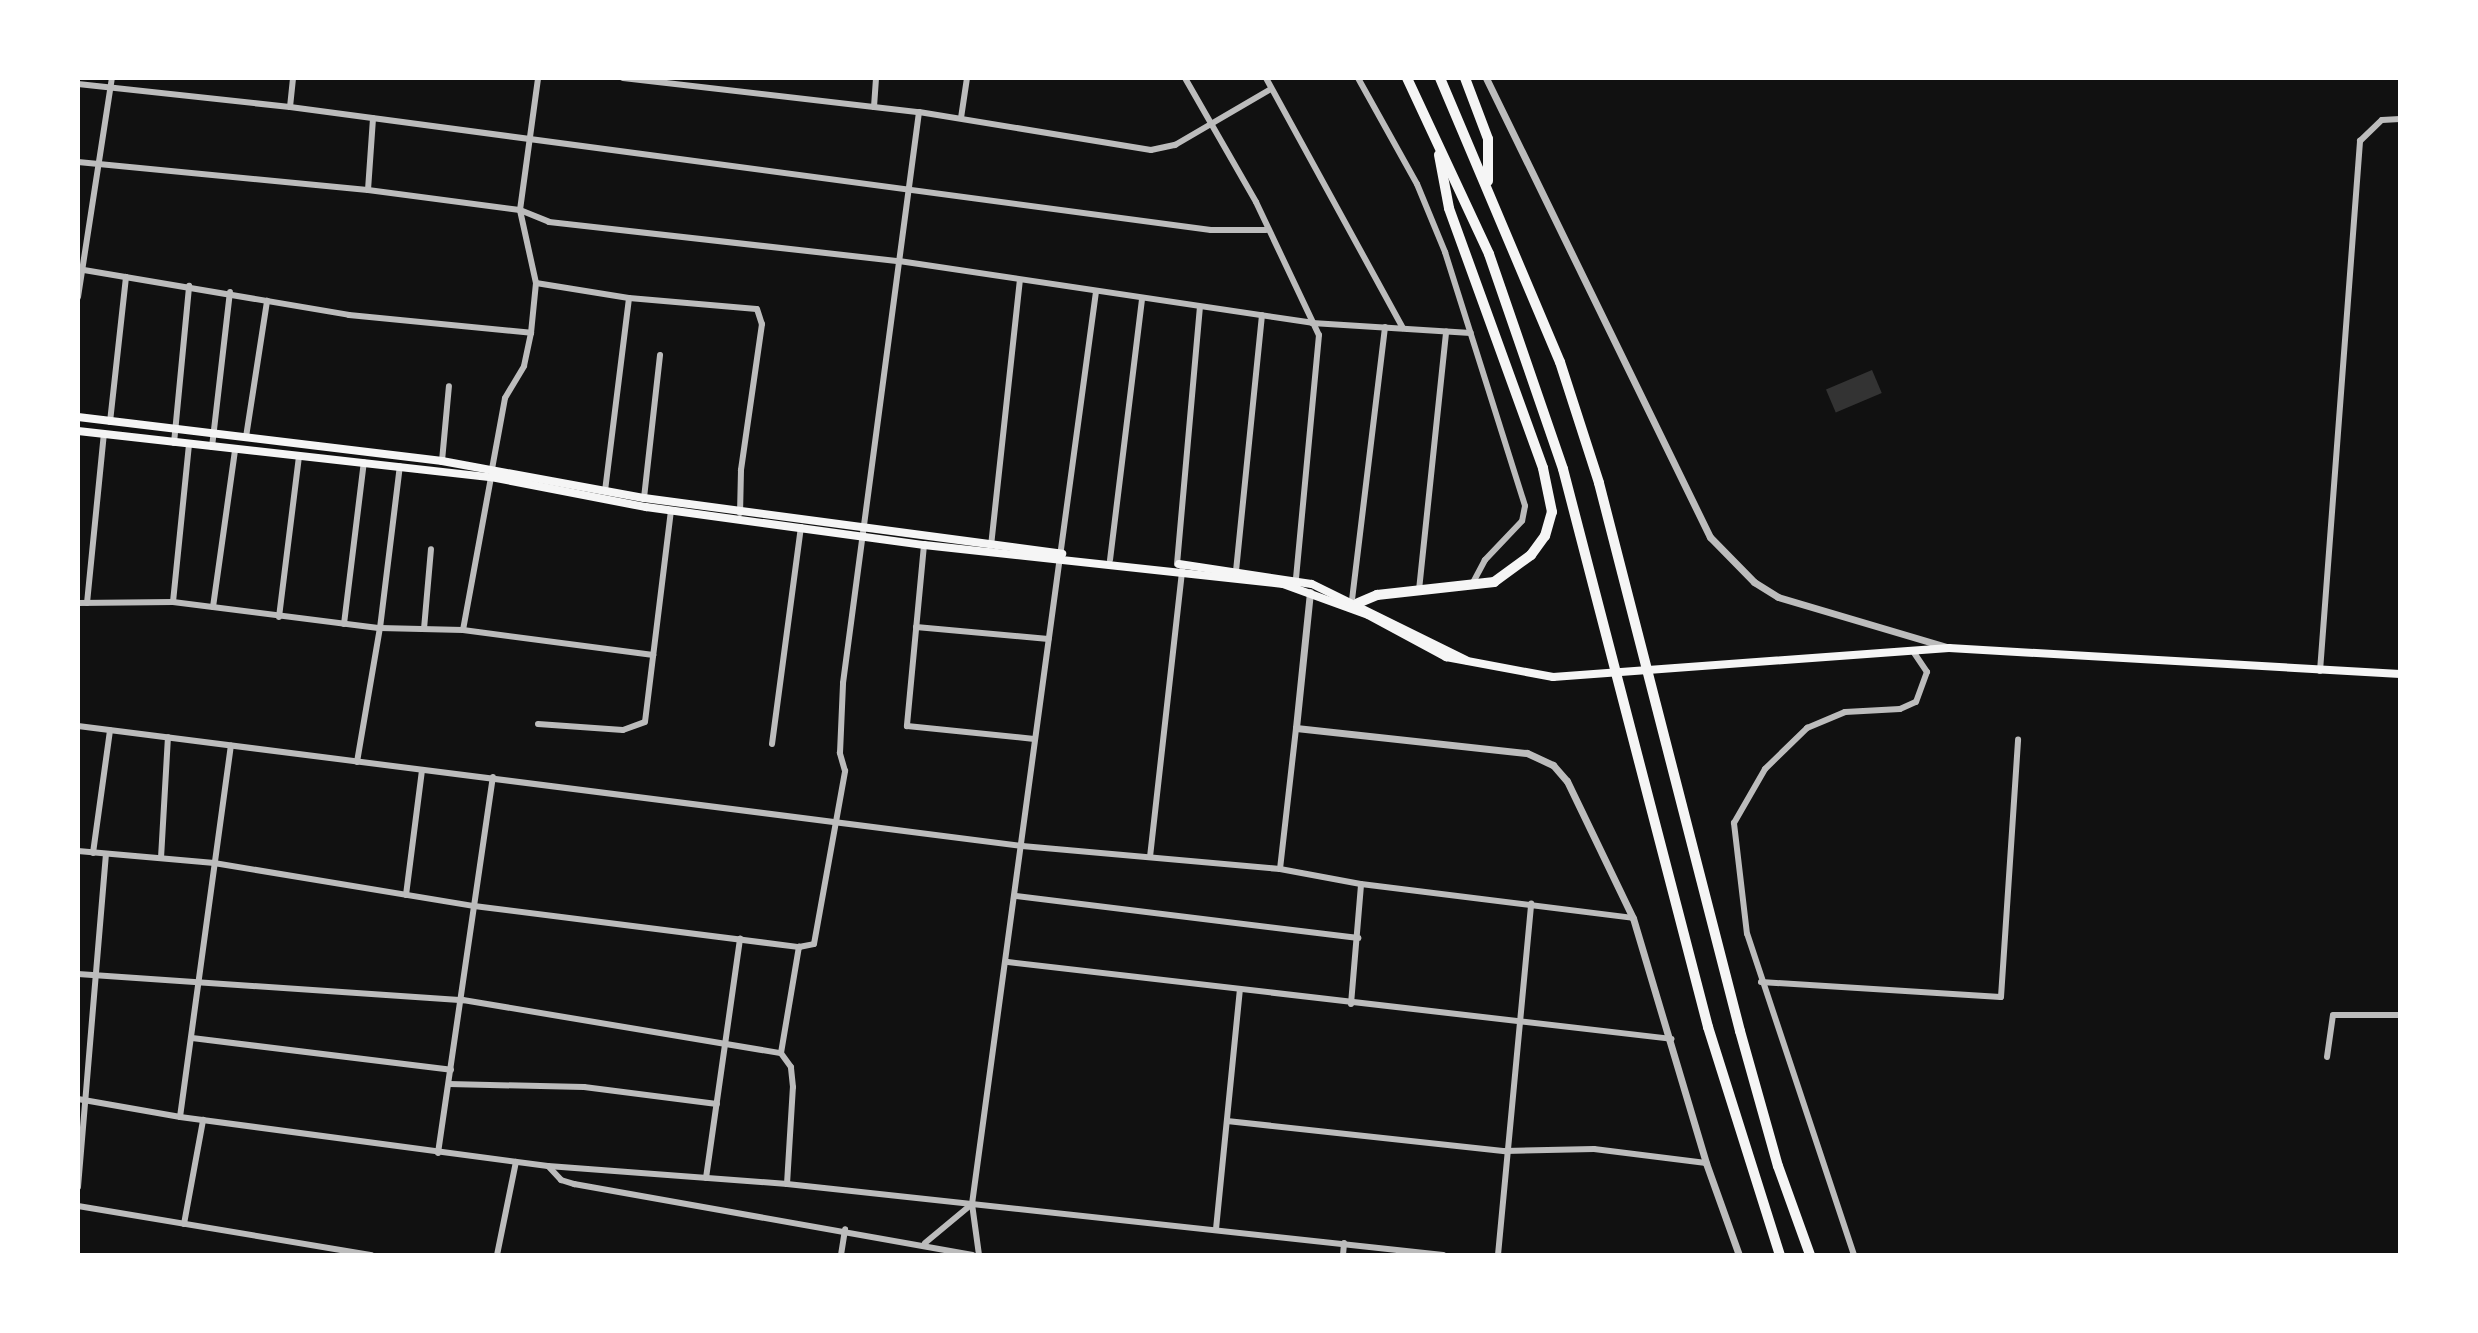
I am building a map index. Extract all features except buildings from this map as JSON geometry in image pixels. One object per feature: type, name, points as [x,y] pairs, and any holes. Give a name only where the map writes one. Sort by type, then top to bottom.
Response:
[{"type":"highway","points":[[1407,78],[1489,254],[1563,469],[1708,1027],[1780,1255]]},
{"type":"highway","points":[[1440,78],[1560,362],[1599,483],[1740,1031],[1778,1166],[1810,1255]]},
{"type":"highway","points":[[1465,78],[1488,139],[1488,187]]},
{"type":"highway","points":[[1355,602],[1494,582],[1531,555],[1545,536],[1552,512],[1550,490],[1449,208],[1435,138]]},
{"type":"main road","points":[[78,417],[442,461],[671,511],[742,521],[1296,579],[1355,602],[1481,667]]},
{"type":"main road","points":[[78,431],[235,451],[492,473],[740,511],[924,545],[1180,567],[1310,590],[1446,657],[1481,667],[1580,675],[1949,648],[2400,674]]},
{"type":"street","points":[[78,297],[112,78]]},
{"type":"street","points":[[290,107],[293,78]]},
{"type":"street","points":[[463,630],[501,410],[524,366],[531,333],[536,283],[520,210],[532,141],[538,78]]},
{"type":"street","points":[[623,78],[919,112],[1151,150],[1175,145],[1211,120],[1271,89]]},
{"type":"street","points":[[874,107],[876,78]]},
{"type":"street","points":[[961,118],[967,78]]},
{"type":"street","points":[[1185,78],[1211,120],[1319,335],[1296,579]]},
{"type":"street","points":[[1266,78],[1403,328]]},
{"type":"street","points":[[1358,78],[1417,184],[1503,425],[1525,513],[1485,560],[1471,587]]},
{"type":"street","points":[[1486,78],[1710,537],[1745,574],[1778,597],[1949,648]]},
{"type":"street","points":[[78,84],[290,107],[1211,230],[1266,230]]},
{"type":"street","points":[[78,851],[106,856],[214,863],[474,906],[799,947],[814,944],[818,937],[845,771],[840,753],[843,683],[919,112]]},
{"type":"street","points":[[368,190],[373,118]]},
{"type":"street","points":[[2320,671],[2360,141],[2382,120],[2400,119]]},
{"type":"street","points":[[78,162],[368,190],[520,210],[549,222],[899,261],[1312,323],[1471,333]]},
{"type":"street","points":[[80,269],[230,292],[349,315],[531,333]]},
{"type":"street","points":[[110,422],[126,277]]},
{"type":"street","points":[[991,546],[1020,281]]},
{"type":"street","points":[[536,283],[629,298],[757,309],[762,324],[740,511],[742,521]]},
{"type":"street","points":[[174,443],[189,286]]},
{"type":"street","points":[[212,448],[230,292]]},
{"type":"street","points":[[979,1255],[972,1204],[1008,962],[1058,556],[1096,292]]},
{"type":"street","points":[[605,491],[629,298]]},
{"type":"street","points":[[1110,560],[1142,299]]},
{"type":"street","points":[[246,437],[267,301]]},
{"type":"street","points":[[1150,857],[1180,567],[1200,307]]},
{"type":"street","points":[[1236,571],[1262,315]]},
{"type":"street","points":[[1355,602],[1385,327]]},
{"type":"street","points":[[1419,592],[1446,331]]},
{"type":"street","points":[[644,498],[660,355]]},
{"type":"street","points":[[442,461],[449,386]]},
{"type":"street","points":[[87,603],[104,434]]},
{"type":"street","points":[[173,602],[189,445]]},
{"type":"street","points":[[213,607],[235,451]]},
{"type":"street","points":[[279,617],[299,456]]},
{"type":"street","points":[[344,624],[364,462]]},
{"type":"street","points":[[357,762],[380,628],[400,466]]},
{"type":"street","points":[[538,724],[623,730],[645,722],[671,511]]},
{"type":"street","points":[[772,744],[801,527]]},
{"type":"street","points":[[924,545],[907,726],[1034,739]]},
{"type":"street","points":[[424,629],[431,549]]},
{"type":"street","points":[[1280,869],[1310,590]]},
{"type":"street","points":[[78,603],[173,602],[380,628],[463,630],[653,655]]},
{"type":"street","points":[[916,627],[1048,639]]},
{"type":"street","points":[[1854,1255],[1761,982],[1737,881],[1733,840],[1737,811],[1765,769],[1807,728],[1845,712],[1900,709],[1916,702],[1927,672],[1912,650]]},
{"type":"street","points":[[78,726],[1022,846],[1280,869],[1361,884],[1633,918]]},
{"type":"street","points":[[1296,728],[1501,749],[1553,765],[1567,781],[1633,918],[1673,1039],[1706,1163],[1739,1255]]},
{"type":"street","points":[[93,853],[110,730]]},
{"type":"street","points":[[161,858],[168,737]]},
{"type":"street","points":[[1761,982],[2001,997],[2018,740]]},
{"type":"street","points":[[180,1117],[231,745]]},
{"type":"street","points":[[406,895],[422,770]]},
{"type":"street","points":[[438,1153],[463,1000],[493,777]]},
{"type":"street","points":[[78,1187],[81,1099],[106,856]]},
{"type":"street","points":[[1351,1004],[1361,884]]},
{"type":"street","points":[[1016,896],[1358,938]]},
{"type":"street","points":[[1498,1255],[1505,1151],[1523,1025],[1531,904]]},
{"type":"street","points":[[706,1178],[740,938]]},
{"type":"street","points":[[781,1053],[799,947]]},
{"type":"street","points":[[1008,962],[1523,1025],[1673,1039]]},
{"type":"street","points":[[78,974],[201,979],[463,1000],[781,1053],[791,1067],[793,1087],[787,1184]]},
{"type":"street","points":[[1216,1229],[1240,990]]},
{"type":"street","points":[[2327,1057],[2333,1015],[2400,1015]]},
{"type":"street","points":[[192,1038],[451,1070]]},
{"type":"street","points":[[449,1084],[584,1087],[717,1104]]},
{"type":"street","points":[[81,1099],[180,1117],[548,1166],[787,1184],[1443,1255]]},
{"type":"street","points":[[184,1224],[203,1120]]},
{"type":"street","points":[[1227,1121],[1505,1151],[1594,1149],[1706,1163]]},
{"type":"street","points":[[497,1255],[516,1162]]},
{"type":"street","points":[[548,1166],[561,1180],[574,1184],[925,1243],[973,1255]]},
{"type":"street","points":[[925,1243],[972,1204]]},
{"type":"street","points":[[78,1206],[372,1255]]},
{"type":"street","points":[[841,1255],[845,1229]]},
{"type":"street","points":[[1343,1255],[1344,1243]]},
{"type":"shaded area","points":[[1872,370],[1882,393],[1836,413],[1826,390]]}]
